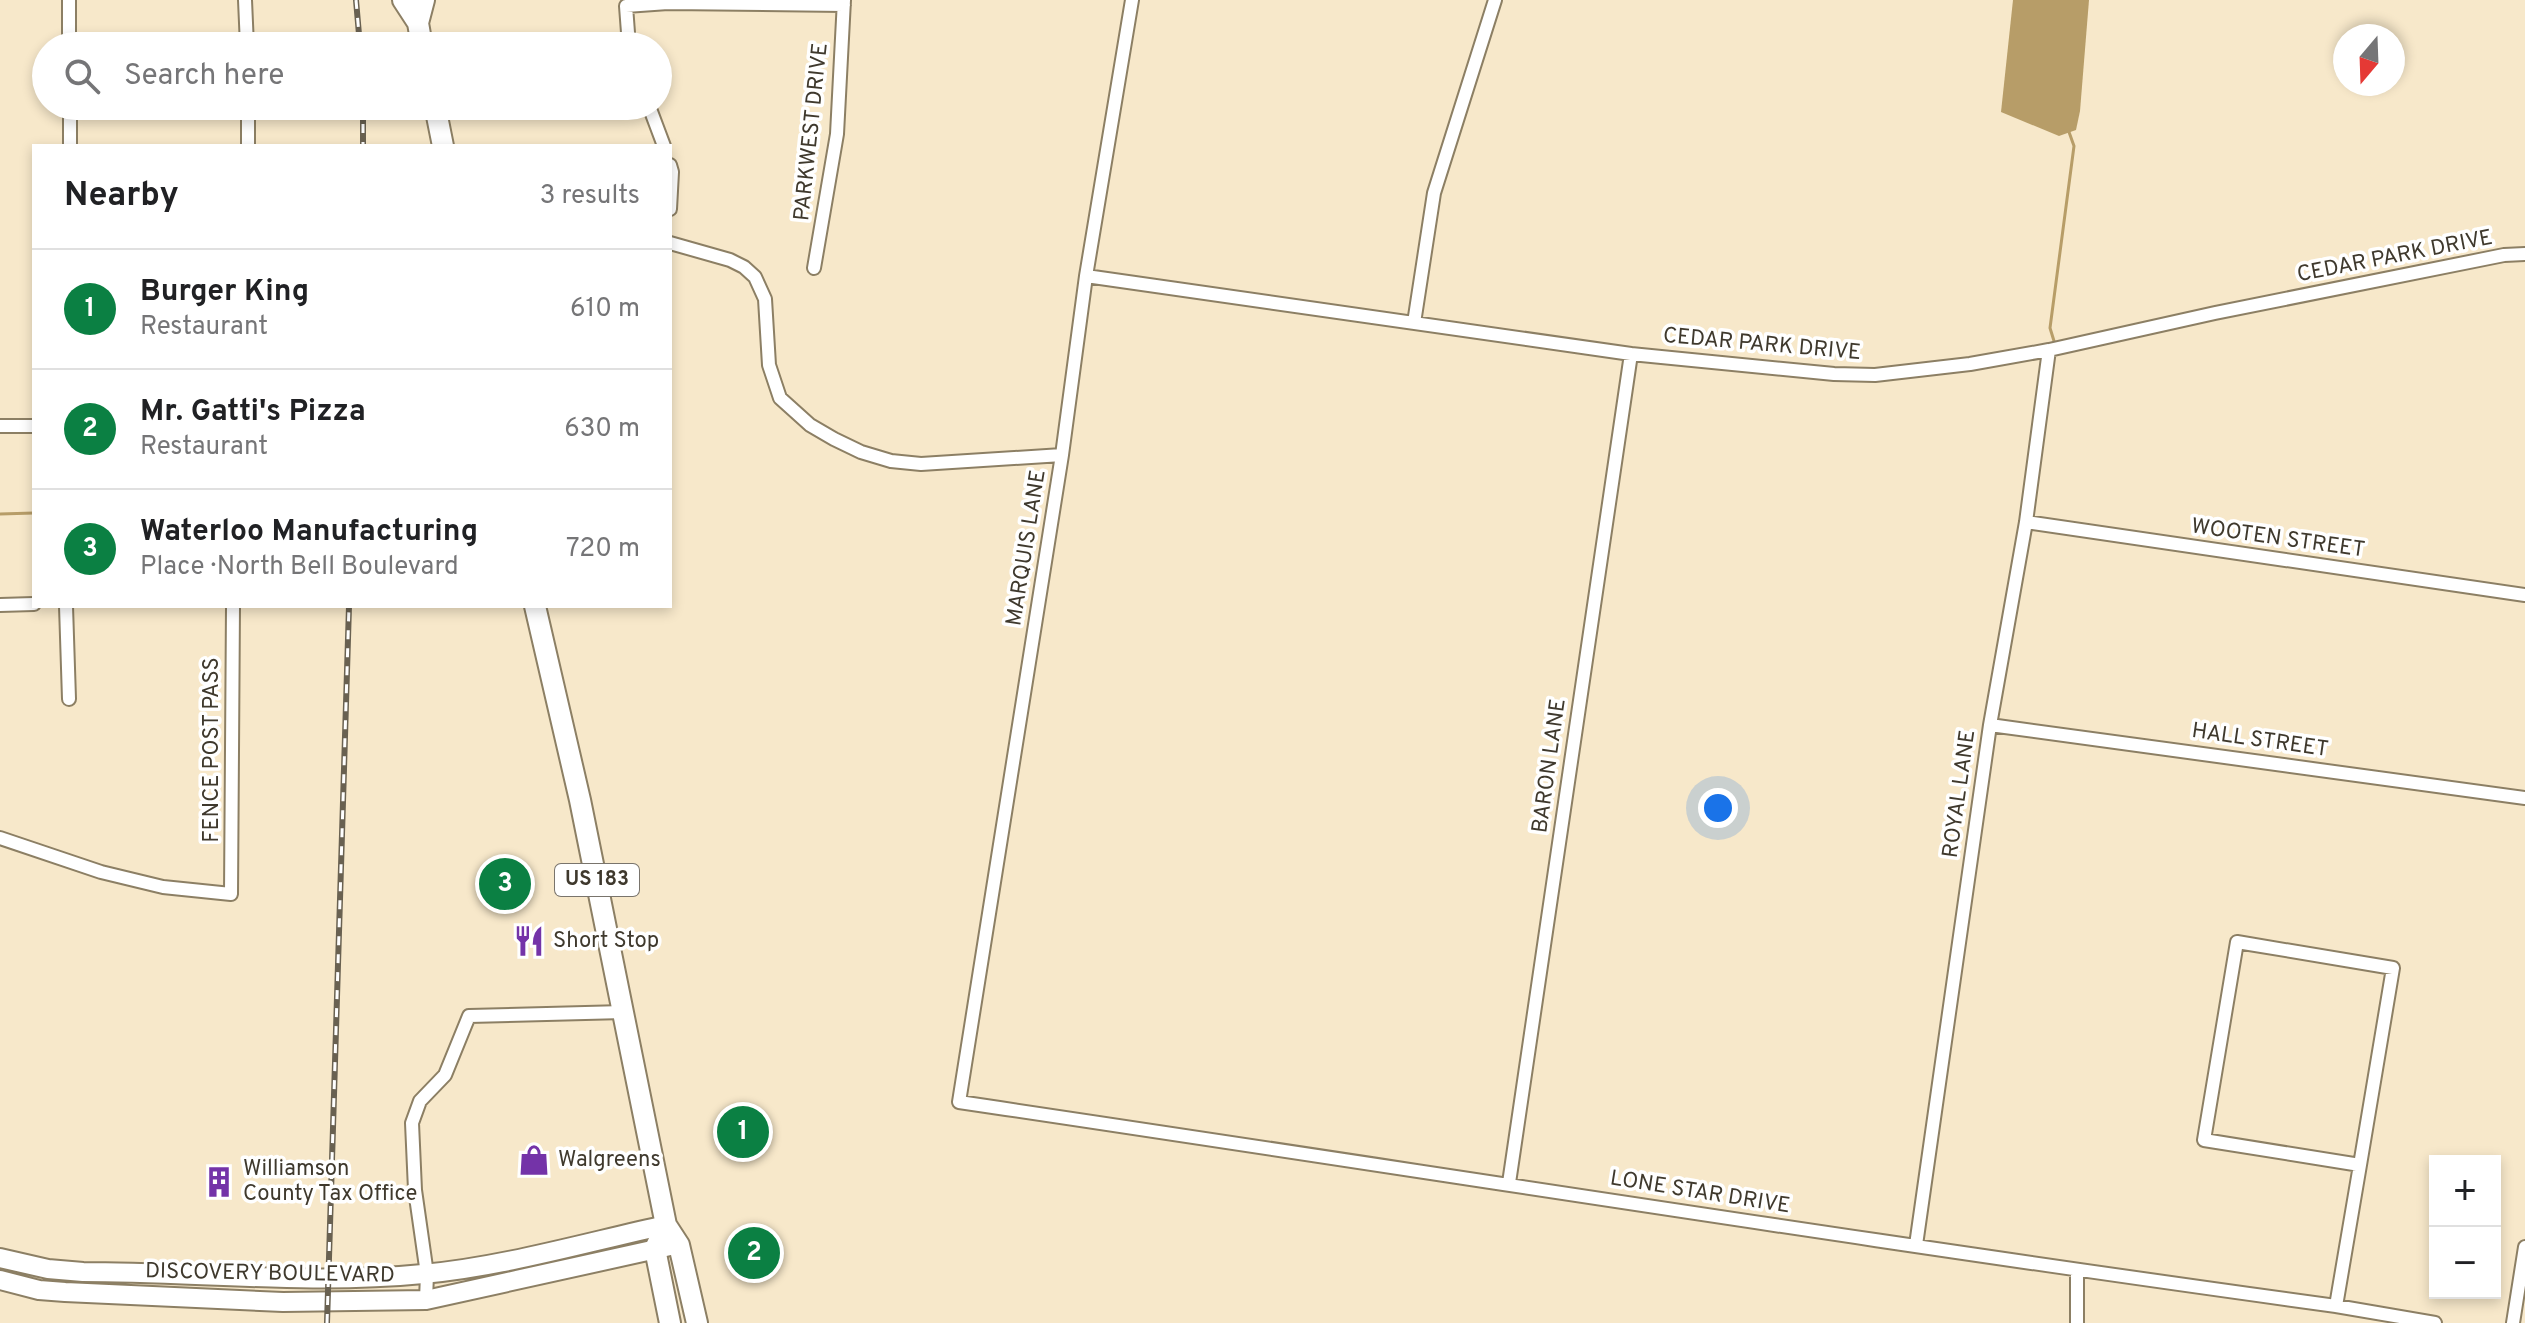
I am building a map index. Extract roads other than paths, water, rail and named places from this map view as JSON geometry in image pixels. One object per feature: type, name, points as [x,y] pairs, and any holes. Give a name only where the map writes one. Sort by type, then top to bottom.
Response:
[{"type":"main road","points":[[403,0],[418,23],[420,32]]},
{"type":"main road","points":[[418,23],[424,0]]},
{"type":"main road","points":[[438,120],[443,144]]},
{"type":"main road","name":"US 183","points":[[535,608],[580,800],[666,1225],[679,1245],[697,1323]]},
{"type":"main road","points":[[666,1225],[655,1249],[670,1323]]},
{"type":"street","points":[[69,0],[69,32]]},
{"type":"street","points":[[245,0],[246,32]]},
{"type":"street","name":"MARQUIS LANE","points":[[959,1102],[1062,455],[1086,276],[1132,0]]},
{"type":"street","points":[[1414,323],[1434,193],[1495,0]]},
{"type":"street","points":[[628,32],[626,6],[844,2]]},
{"type":"street","name":"PARKWEST DRIVE","points":[[814,268],[837,134],[844,2]]},
{"type":"street","points":[[70,120],[70,144]]},
{"type":"street","points":[[248,120],[248,144]]},
{"type":"street","points":[[654,120],[663,144]]},
{"type":"street","points":[[672,244],[730,260],[755,277],[765,299],[769,365],[780,398],[810,425],[834,439],[861,452],[891,461],[921,464],[1062,455]]},
{"type":"street","name":"CEDAR PARK DRIVE","points":[[1086,276],[1631,354],[1834,374],[1875,375],[1970,364],[2049,350],[2215,313],[2504,255],[2525,254]]},
{"type":"street","name":"ROYAL LANE","points":[[1916,1245],[1990,725],[2026,522],[2049,350]]},
{"type":"street","name":"BARON LANE","points":[[1509,1183],[1631,354]]},
{"type":"street","points":[[0,426],[32,426]]},
{"type":"street","name":"WOOTEN STREET","points":[[2026,522],[2525,595]]},
{"type":"street","points":[[0,605],[32,604]]},
{"type":"street","points":[[66,608],[69,699]]},
{"type":"street","name":"FENCE POST PASS","points":[[0,838],[101,872],[163,887],[231,894],[233,608]]},
{"type":"street","name":"HALL STREET","points":[[1990,725],[2525,798]]},
{"type":"street","points":[[2336,1306],[2360,1165],[2393,968],[2237,942],[2204,1140],[2360,1165]]},
{"type":"street","points":[[426,1300],[427,1274],[415,1190],[412,1123],[420,1101],[445,1075],[469,1016],[624,1012]]},
{"type":"street","name":"LONE STAR DRIVE","points":[[959,1102],[2435,1323]]},
{"type":"street","name":"DISCOVERY BOULEVARD","points":[[0,1258],[48,1269],[83,1272],[328,1278],[427,1274],[666,1225]]},
{"type":"street","name":"DISCOVERY BOULEVARD","points":[[0,1280],[39,1290],[65,1292],[283,1302],[426,1300],[679,1245]]},
{"type":"street","points":[[2513,1323],[2525,1247]]},
{"type":"street","points":[[2077,1270],[2077,1323]]},
{"type":"waterway","points":[[2054,341],[2050,328],[2074,146],[2069,132]]},
{"type":"waterway","points":[[0,514],[32,513]]},
{"type":"railway","points":[[356,0],[359,32]]},
{"type":"railway","points":[[363,120],[363,144]]},
{"type":"railway","points":[[327,1323],[349,608]]},
{"type":"place","name":"Waterloo Manufacturing","points":[[505,884]]},
{"type":"place","name":"Short Stop","points":[[529,941]]},
{"type":"place","name":"Burger King","points":[[743,1132]]},
{"type":"place","name":"Walgreens","points":[[534,1160]]},
{"type":"place","name":"Williamson County Tax Office","points":[[219,1182]]},
{"type":"place","name":"Mr. Gatti's Pizza","points":[[754,1253]]}]
